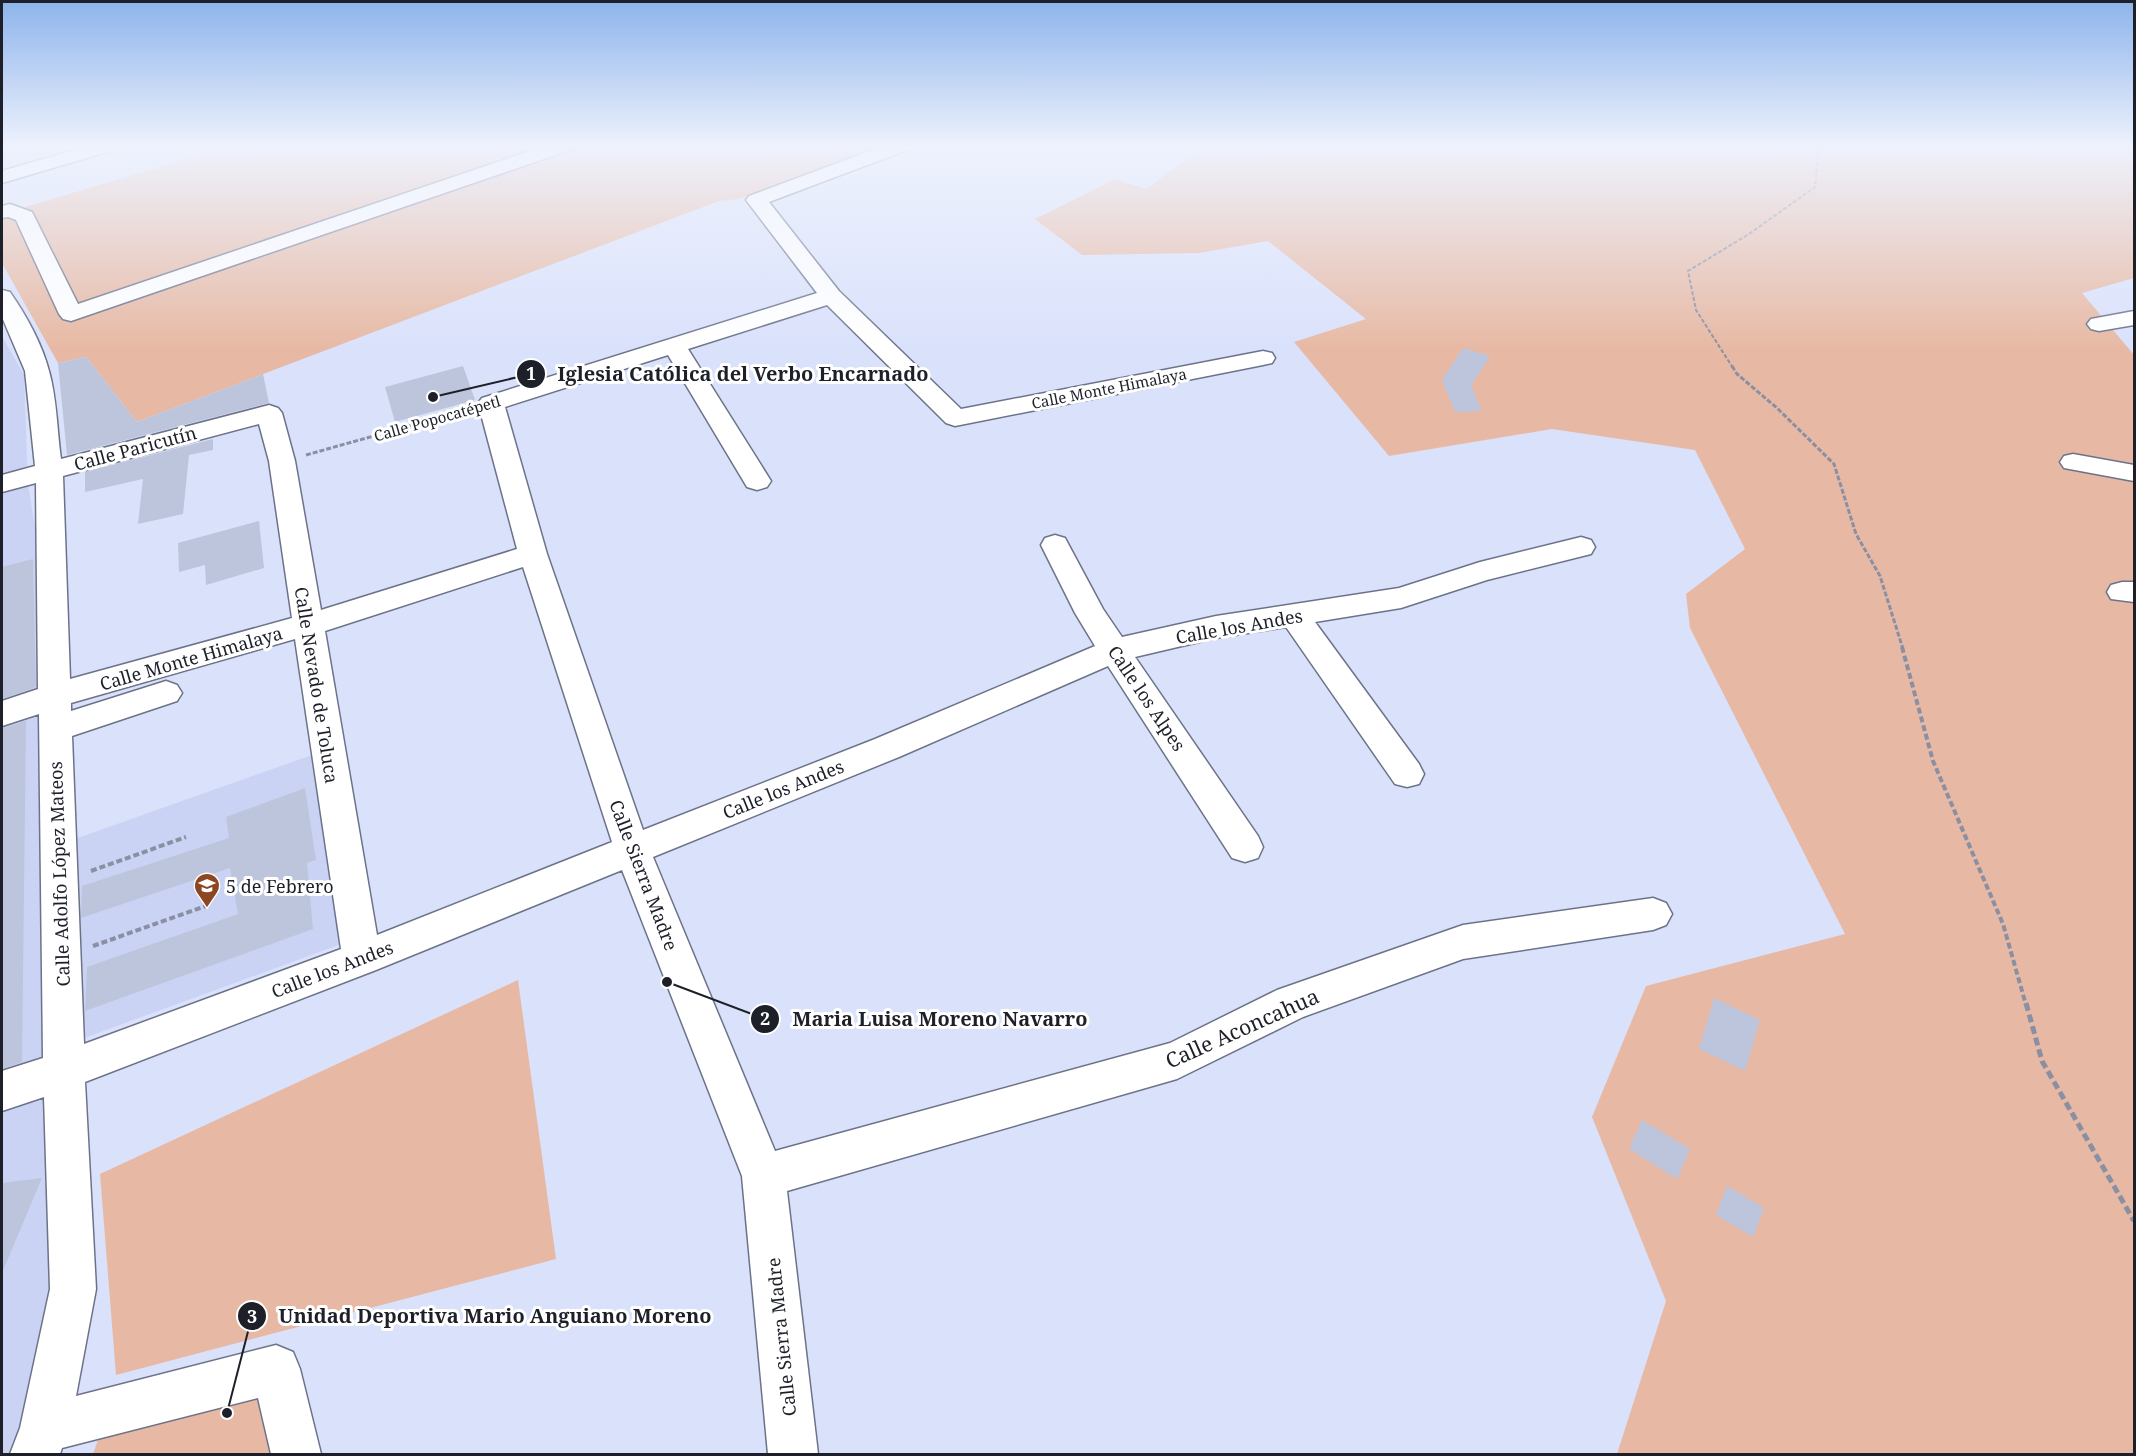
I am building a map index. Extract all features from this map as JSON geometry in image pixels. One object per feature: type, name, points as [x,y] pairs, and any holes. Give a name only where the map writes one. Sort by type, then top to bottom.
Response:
[{"type":"street","points":[[20,214],[25,216],[71,314],[364,214]]},
{"type":"street","points":[[63,300],[325,214]]},
{"type":"street","points":[[767,214],[831,296]]},
{"type":"street","name":"Calle Popocatépetl","points":[[491,404],[831,296]]},
{"type":"street","name":"Calle Monte Himalaya","points":[[831,296],[955,418],[1263,358]]},
{"type":"street","name":"Calle Adolfo López Mateos","points":[[2,297],[10,328],[37,371],[49,471],[64,1071],[73,1289],[40,1441]]},
{"type":"street","points":[[2099,324],[2134,318]]},
{"type":"street","points":[[674,345],[757,481]]},
{"type":"street","name":"Calle Sierra Madre","points":[[491,404],[533,554],[632,850],[764,1176],[793,1455]]},
{"type":"street","name":"Calle Paricutín","points":[[2,483],[269,413]]},
{"type":"street","name":"Calle Nevado de Toluca","points":[[269,413],[282,461],[362,958]]},
{"type":"street","points":[[2073,462],[2134,473]]},
{"type":"street","name":"Calle los Alpes","points":[[1055,545],[1090,614],[1245,847]]},
{"type":"street","name":"Calle los Andes","points":[[2,1091],[64,1071],[362,958],[887,748],[1115,650],[1216,627],[1401,598],[1480,572],[1581,547]]},
{"type":"street","name":"Calle Monte Himalaya","points":[[54,712],[307,626],[533,554]]},
{"type":"street","points":[[1294,616],[1407,774]]},
{"type":"street","points":[[2,714],[54,712],[166,693]]},
{"type":"street","name":"Calle Aconcahua","points":[[764,1176],[1177,1060],[1291,1003],[1463,942],[1653,914]]},
{"type":"street","points":[[40,1441],[276,1369],[296,1455]]},
{"type":"path","points":[[1777,214],[1688,271],[1696,310],[1737,374],[1777,408],[1834,464],[1856,534],[1880,576],[1909,669],[1933,761],[2003,924],[2042,1061],[2134,1221]]},
{"type":"path","name":"Calle Popocatépetl","points":[[282,461],[491,404]]},
{"type":"path","points":[[59,882],[186,837]]},
{"type":"path","points":[[62,958],[206,906]]},
{"type":"shaded area","points":[[2,214],[685,214],[137,422],[86,357],[58,363],[2,263]]},
{"type":"shaded area","points":[[1045,214],[2134,214],[2134,278],[2082,293],[2134,355],[2134,1454],[1617,1454],[1666,1301],[1592,1117],[1646,986],[1845,934],[1690,628],[1686,594],[1745,549],[1695,450],[1552,429],[1389,456],[1294,342],[1366,319],[1268,241],[1199,253],[1082,255],[1035,219]]},
{"type":"shaded area","points":[[2,336],[24,375],[28,484],[40,558],[59,1293],[31,1426],[19,1454],[2,1454]]},
{"type":"shaded area","name":"5 de Febrero","points":[[312,755],[344,943],[76,1041],[75,839]]},
{"type":"shaded area","points":[[518,980],[556,1259],[116,1375],[100,1174]]},
{"type":"shaded area","points":[[266,1389],[280,1454],[93,1454],[99,1437]]},
{"type":"building","points":[[1463,348],[1490,356],[1471,386],[1482,411],[1455,412],[1442,380]]},
{"type":"building","points":[[86,357],[137,422],[263,374],[269,403],[67,455],[58,363]]},
{"type":"building","points":[[463,366],[475,400],[395,422],[385,387]]},
{"type":"building","points":[[213,439],[213,450],[189,455],[183,514],[138,524],[143,479],[85,492],[85,472]]},
{"type":"building","points":[[259,521],[264,568],[206,585],[205,565],[179,572],[178,543]]},
{"type":"building","points":[[33,559],[36,687],[2,699],[2,567]]},
{"type":"building","points":[[26,721],[22,1062],[2,1069],[2,728]]},
{"type":"building","points":[[305,788],[316,860],[307,863],[313,929],[85,1011],[87,967],[238,914],[230,868],[81,918],[82,886],[229,838],[226,817]]},
{"type":"building","points":[[1714,998],[1760,1020],[1745,1071],[1699,1049]]},
{"type":"building","points":[[1642,1120],[1690,1149],[1677,1179],[1629,1149]]},
{"type":"building","points":[[42,1178],[2,1273],[2,1183]]},
{"type":"building","points":[[1727,1186],[1764,1208],[1753,1237],[1716,1215]]},
{"type":"place","name":"Iglesia Católica del Verbo Encarnado","points":[[433,397]]},
{"type":"place","name":"5 de Febrero","points":[[207,909]]},
{"type":"place","name":"Maria Luisa Moreno Navarro","points":[[667,982]]},
{"type":"place","name":"Unidad Deportiva Mario Anguiano Moreno","points":[[227,1413]]}]
